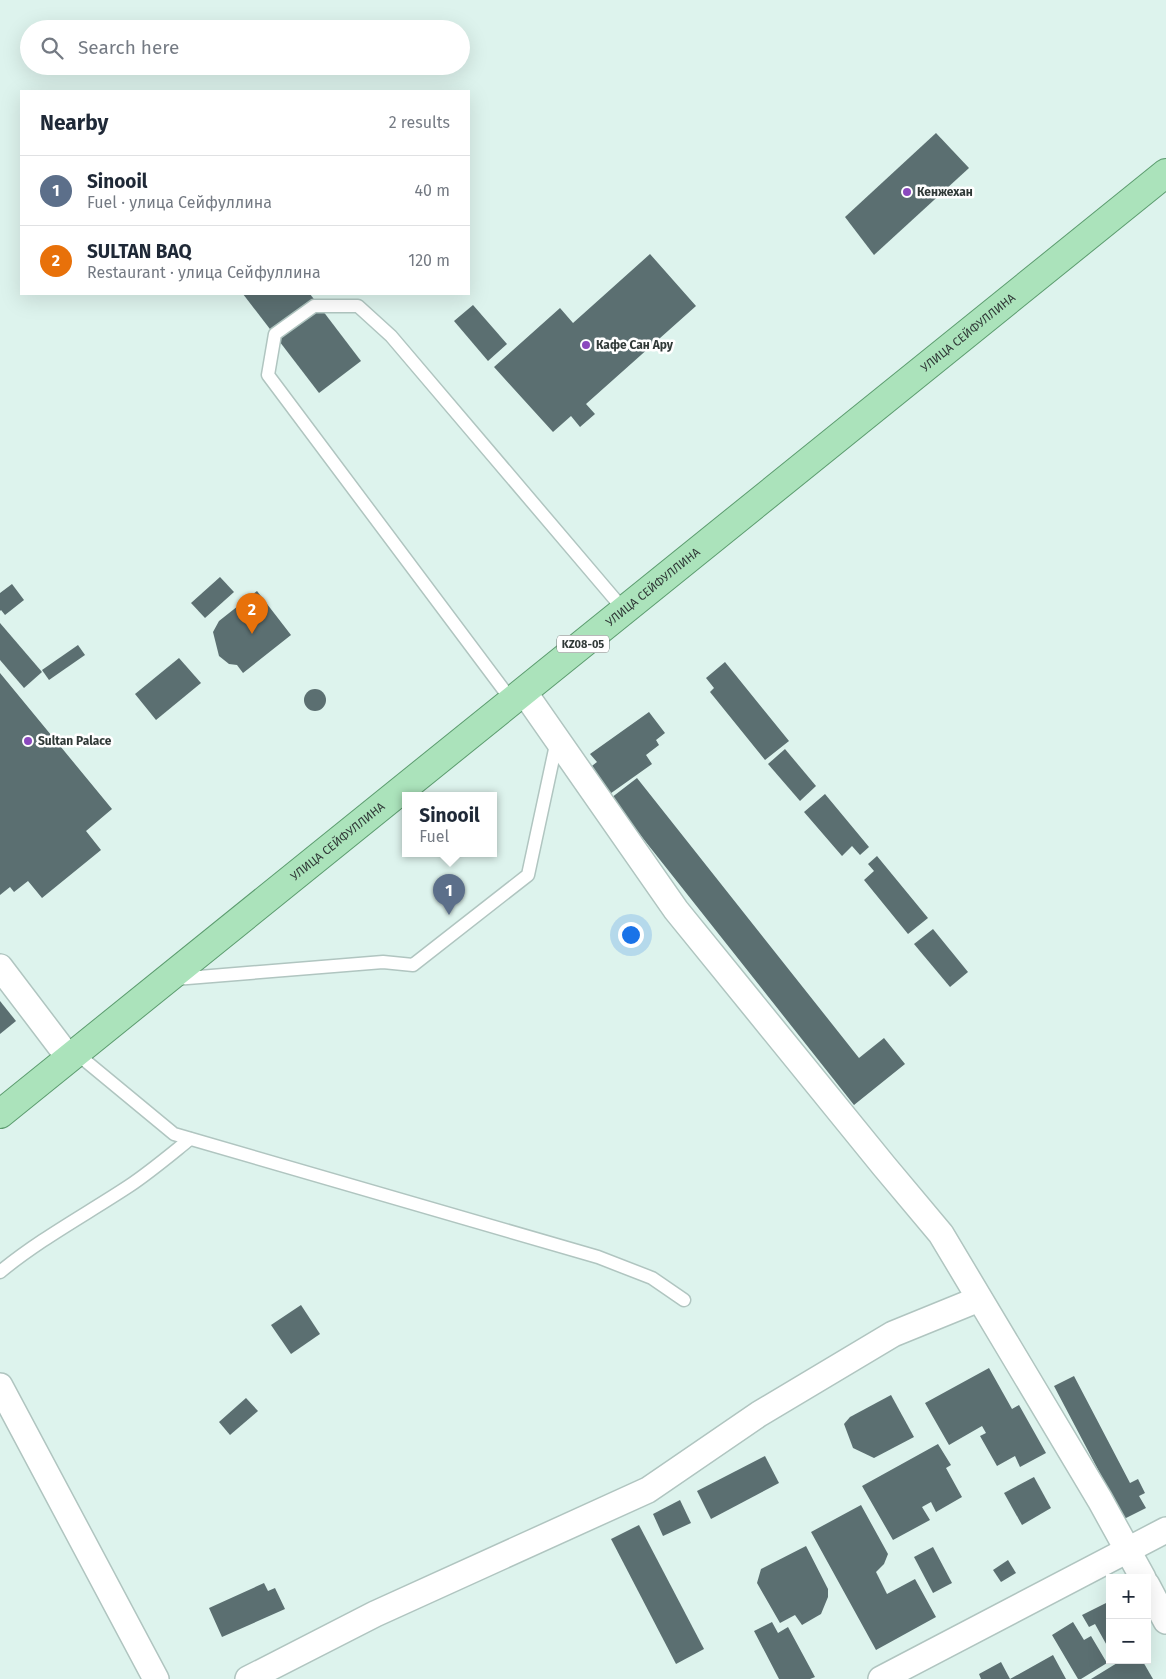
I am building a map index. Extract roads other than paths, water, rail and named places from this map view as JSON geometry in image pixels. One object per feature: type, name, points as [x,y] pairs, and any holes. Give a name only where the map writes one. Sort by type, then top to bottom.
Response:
[{"type":"main road","name":"УЛИЦА СЕЙФУЛЛИНА","points":[[0,1114],[1166,173]]},
{"type":"street","points":[[518,697],[557,740],[676,910],[941,1234],[1100,1500],[1141,1574]]},
{"type":"street","points":[[0,967],[72,1056]]},
{"type":"street","points":[[248,1679],[375,1614],[648,1490],[759,1414],[893,1334],[979,1299]]},
{"type":"street","points":[[0,1386],[156,1679]]},
{"type":"street","points":[[881,1679],[1166,1530]]},
{"type":"street","points":[[1151,1593],[1166,1621]]},
{"type":"lane","points":[[518,697],[268,375],[275,334],[314,306],[358,306],[391,336],[624,610]]},
{"type":"lane","points":[[165,980],[384,962],[413,965],[528,875],[557,740]]},
{"type":"lane","points":[[72,1056],[174,1134],[598,1256],[652,1278],[684,1300]]},
{"type":"lane","points":[[0,1272],[21,1255],[130,1185],[190,1139]]},
{"type":"place","name":"Кенжехан","points":[[907,192]]},
{"type":"place","name":"Кафе Сан Ару","points":[[586,345]]},
{"type":"place","name":"SULTAN BAQ","points":[[252,634]]},
{"type":"place","name":"Sultan Palace","points":[[28,741]]},
{"type":"place","name":"Sinooil","points":[[449,915]]}]
